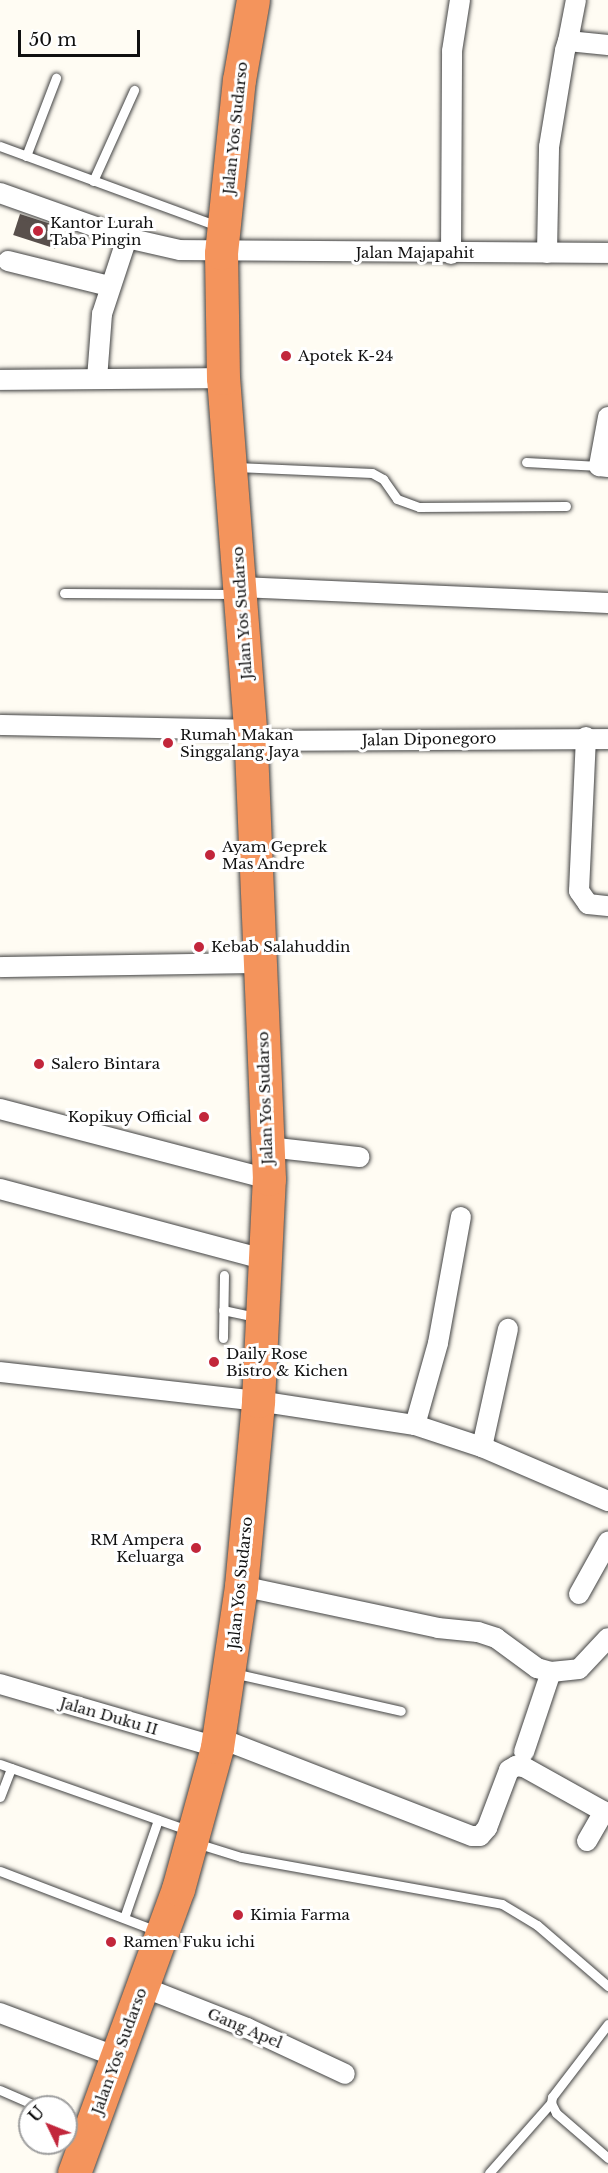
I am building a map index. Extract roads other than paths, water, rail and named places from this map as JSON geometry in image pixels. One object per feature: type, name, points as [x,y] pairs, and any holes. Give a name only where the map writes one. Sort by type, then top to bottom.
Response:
[{"type":"highway","name":"Jalan Yos Sudarso","points":[[78,2124],[117,2057],[143,1987],[194,1837],[218,1743],[231,1672],[258,1401],[267,1260],[268,1179],[250,736],[224,378],[223,241],[239,80],[253,0]]},
{"type":"highway","name":"Jalan Yos Sudarso","points":[[74,2173],[75,2155]]},
{"type":"street","points":[[451,254],[452,51],[460,0]]},
{"type":"street","points":[[547,253],[549,147],[576,0]]},
{"type":"street","points":[[568,42],[608,45]]},
{"type":"street","name":"Jalan Majapahit","points":[[0,193],[127,238],[180,250],[223,241],[451,254],[608,253]]},
{"type":"street","points":[[97,379],[102,314],[109,286],[127,238]]},
{"type":"street","points":[[8,261],[109,286]]},
{"type":"street","points":[[0,380],[224,378]]},
{"type":"street","points":[[604,467],[608,417]]},
{"type":"street","points":[[240,590],[608,603]]},
{"type":"street","name":"Jalan Diponegoro","points":[[0,725],[250,736],[586,737],[608,739]]},
{"type":"street","points":[[586,737],[579,891],[588,904],[608,906]]},
{"type":"street","points":[[0,967],[260,963]]},
{"type":"street","points":[[0,1109],[268,1179]]},
{"type":"street","points":[[267,1147],[359,1157]]},
{"type":"street","points":[[0,1189],[267,1260]]},
{"type":"street","points":[[416,1425],[438,1343],[461,1217]]},
{"type":"street","points":[[482,1447],[508,1329]]},
{"type":"street","points":[[0,1372],[258,1401],[416,1425],[482,1447],[608,1501]]},
{"type":"street","points":[[579,1594],[607,1550]]},
{"type":"street","points":[[241,1586],[438,1628],[478,1632],[496,1638],[537,1668],[551,1672],[579,1669],[608,1638]]},
{"type":"street","points":[[524,1752],[551,1672]]},
{"type":"street","name":"Jalan Duku II","points":[[0,1684],[218,1743],[472,1836],[480,1836],[487,1828],[509,1770],[516,1766],[606,1812]]},
{"type":"street","points":[[586,1841],[606,1812]]},
{"type":"street","name":"Gang Apel","points":[[143,1987],[247,2028],[345,2074]]},
{"type":"street","points":[[0,2013],[117,2057]]},
{"type":"lane","points":[[26,156],[57,78]]},
{"type":"lane","points":[[93,181],[134,90]]},
{"type":"lane","points":[[0,146],[93,181],[223,241]]},
{"type":"lane","points":[[526,462],[604,467]]},
{"type":"lane","points":[[231,467],[372,473],[383,479],[398,500],[419,507],[566,506]]},
{"type":"lane","points":[[64,592],[240,590]]},
{"type":"lane","points":[[223,1338],[224,1275]]},
{"type":"lane","points":[[223,1310],[264,1319]]},
{"type":"lane","points":[[231,1672],[401,1711]]},
{"type":"lane","points":[[0,1764],[158,1820],[241,1857],[502,1904],[537,1924],[608,1986]]},
{"type":"lane","points":[[0,1797],[11,1768]]},
{"type":"lane","points":[[124,1918],[158,1820]]},
{"type":"lane","points":[[0,1871],[162,1933]]},
{"type":"lane","points":[[489,2173],[551,2103],[556,2092],[608,2024]]},
{"type":"lane","points":[[0,2090],[18,2098]]},
{"type":"lane","points":[[551,2103],[556,2114],[608,2158]]},
{"type":"place","name":"Kantor Lurah Taba Pingin","points":[[38,231]]},
{"type":"place","name":"Apotek K-24","points":[[286,356]]},
{"type":"place","name":"Rumah Makan Singgalang Jaya","points":[[168,743]]},
{"type":"place","name":"Ayam Geprek Mas Andre","points":[[210,855]]},
{"type":"place","name":"Kebab Salahuddin","points":[[199,947]]},
{"type":"place","name":"Salero Bintara","points":[[39,1064]]},
{"type":"place","name":"Kopikuy Official","points":[[204,1117]]},
{"type":"place","name":"Daily Rose Bistro & Kichen","points":[[214,1362]]},
{"type":"place","name":"RM Ampera Keluarga","points":[[196,1548]]},
{"type":"place","name":"Kimia Farma","points":[[238,1915]]},
{"type":"place","name":"Ramen Fuku ichi","points":[[111,1942]]}]
